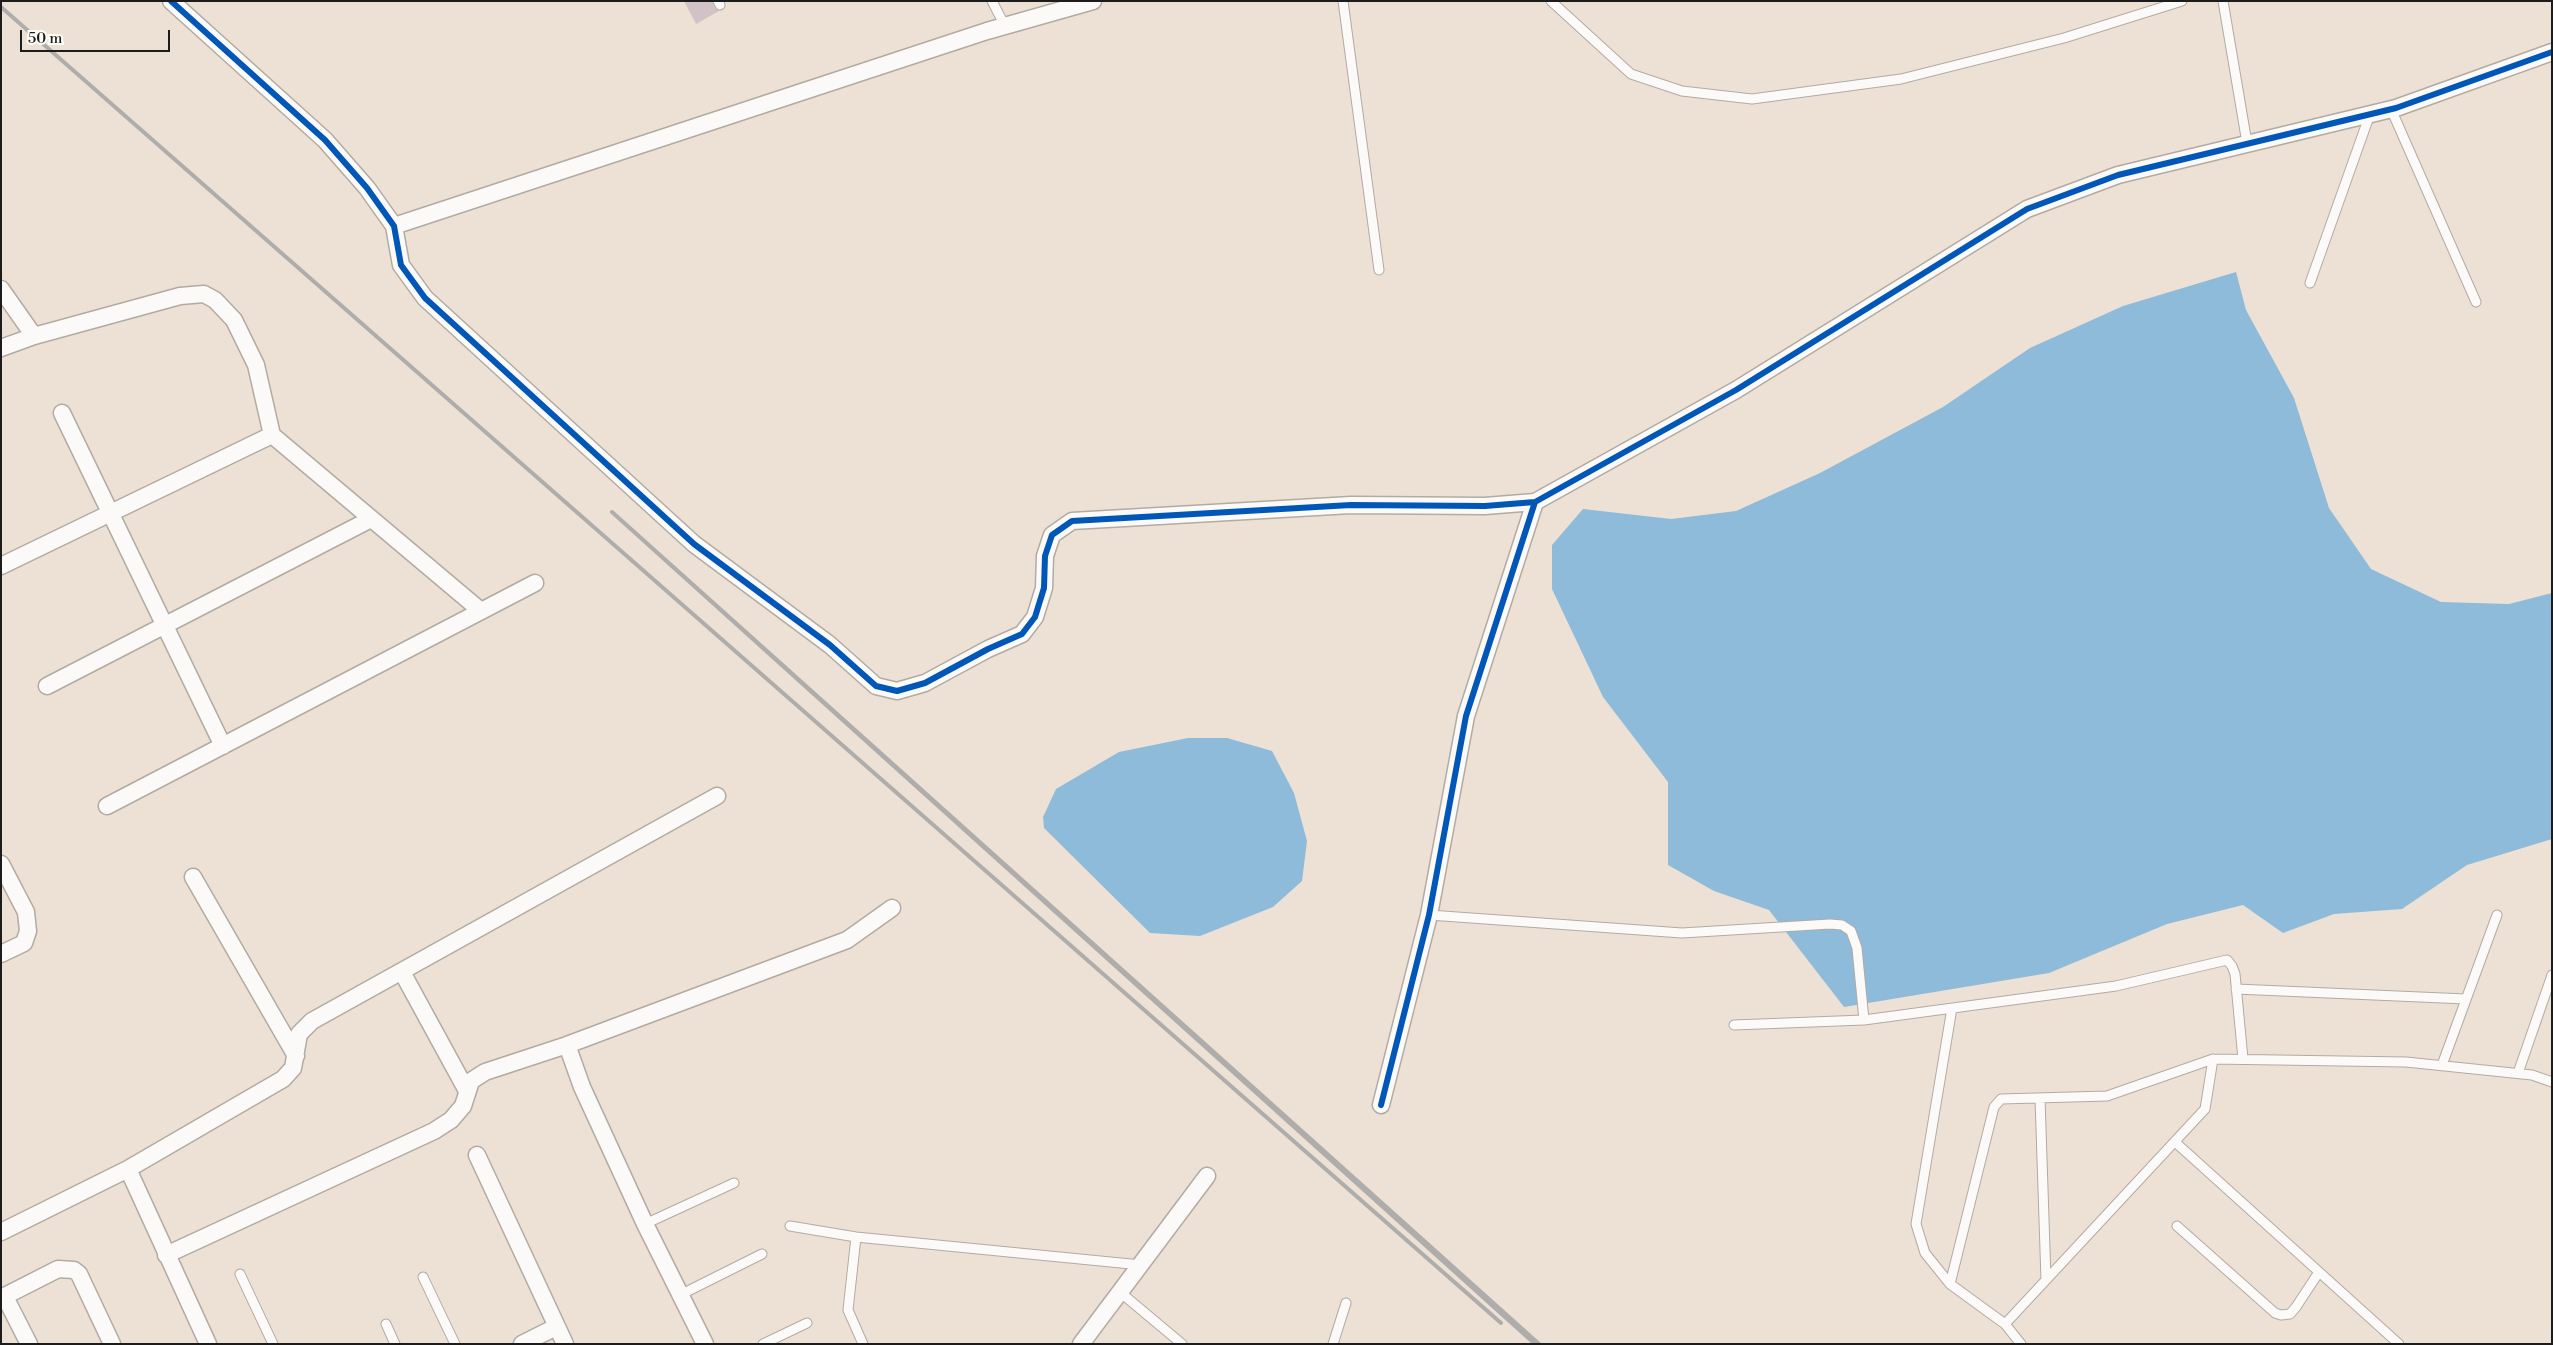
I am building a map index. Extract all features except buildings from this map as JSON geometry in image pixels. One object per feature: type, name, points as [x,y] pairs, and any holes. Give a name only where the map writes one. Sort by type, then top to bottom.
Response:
[{"type":"street","points":[[171,1],[325,140],[367,188],[394,226],[400,265],[425,298],[694,544],[830,645],[876,686],[897,691],[925,683],[988,649],[1022,634],[1035,617],[1044,588],[1045,556],[1052,535],[1072,521],[1341,505],[1428,504],[1485,506],[1535,502],[1736,390],[2027,210],[2118,175],[2391,109],[2552,52]]},
{"type":"street","points":[[394,226],[1005,26],[1093,1]]},
{"type":"street","points":[[1,289],[34,336]]},
{"type":"street","points":[[1,348],[34,336],[180,296],[204,294],[216,300],[234,320],[256,364],[272,435],[481,612]]},
{"type":"street","points":[[62,413],[223,746]]},
{"type":"street","points":[[1,566],[272,435]]},
{"type":"street","points":[[1381,1105],[1429,915],[1466,716],[1535,502]]},
{"type":"street","points":[[47,686],[371,518]]},
{"type":"street","points":[[107,806],[535,583]]},
{"type":"street","points":[[1,1232],[128,1169],[283,1079],[293,1068],[298,1034],[305,1026],[717,796]]},
{"type":"street","points":[[1,864],[26,912],[28,931],[24,943],[1,954]]},
{"type":"street","points":[[193,877],[296,1056]]},
{"type":"street","points":[[166,1255],[434,1131],[451,1120],[463,1106],[471,1081],[485,1072],[568,1044],[846,940],[892,908]]},
{"type":"street","points":[[402,972],[467,1091]]},
{"type":"street","points":[[568,1044],[582,1087],[705,1344]]},
{"type":"street","points":[[477,1155],[565,1344]]},
{"type":"street","points":[[128,1169],[208,1344]]},
{"type":"street","points":[[1081,1344],[1207,1176]]},
{"type":"street","points":[[29,1344],[3,1298],[58,1269],[74,1270],[79,1274],[112,1344]]},
{"type":"street","points":[[522,1344],[556,1326]]},
{"type":"lane","points":[[992,1],[1005,26]]},
{"type":"lane","points":[[1343,1],[1379,270]]},
{"type":"lane","points":[[1550,1],[1631,74],[1682,92],[1752,99],[1901,79],[2064,38],[2182,1]]},
{"type":"lane","points":[[2223,1],[2247,144]]},
{"type":"lane","points":[[2391,109],[2476,302]]},
{"type":"lane","points":[[2310,282],[2370,114]]},
{"type":"lane","points":[[1429,915],[1682,933],[1830,924],[1842,925],[1851,931],[1857,948],[1864,1020]]},
{"type":"lane","points":[[2442,1065],[2497,916]]},
{"type":"lane","points":[[1734,1025],[1864,1020],[2116,986],[2227,960],[2235,974],[2243,1059]]},
{"type":"lane","points":[[2518,1073],[2552,975]]},
{"type":"lane","points":[[2236,989],[2466,999]]},
{"type":"lane","points":[[1952,1008],[1916,1224],[1925,1253],[1950,1284],[2005,1324],[2021,1344]]},
{"type":"lane","points":[[1950,1284],[1996,1102],[2001,1100],[2106,1096],[2213,1059],[2406,1062],[2518,1073],[2532,1075],[2552,1082]]},
{"type":"lane","points":[[2005,1324],[2205,1109],[2213,1059]]},
{"type":"lane","points":[[2040,1098],[2046,1280]]},
{"type":"lane","points":[[2174,1142],[2399,1344]]},
{"type":"lane","points":[[646,1224],[734,1183]]},
{"type":"lane","points":[[790,1226],[856,1237],[1141,1265]]},
{"type":"lane","points":[[2177,1226],[2275,1313],[2281,1315],[2290,1314],[2319,1272]]},
{"type":"lane","points":[[856,1237],[848,1310],[863,1344]]},
{"type":"lane","points":[[680,1295],[762,1254]]},
{"type":"lane","points":[[240,1274],[273,1344]]},
{"type":"lane","points":[[423,1277],[455,1344]]},
{"type":"lane","points":[[1120,1292],[1182,1344]]},
{"type":"lane","points":[[1333,1344],[1346,1303]]},
{"type":"lane","points":[[763,1344],[807,1323]]},
{"type":"lane","points":[[386,1324],[395,1344]]},
{"type":"water","points":[[2236,272],[2246,310],[2294,398],[2329,508],[2371,569],[2441,602],[2509,604],[2552,593],[2552,839],[2467,865],[2402,909],[2334,914],[2283,933],[2243,905],[2167,924],[2049,973],[1844,1007],[1769,910],[1714,891],[1668,865],[1668,782],[1603,697],[1552,589],[1552,545],[1583,509],[1671,519],[1736,511],[1820,473],[1943,407],[2030,348],[2123,306]]},
{"type":"water","points":[[1188,738],[1227,738],[1272,751],[1294,793],[1307,841],[1302,881],[1273,907],[1200,936],[1150,933],[1044,828],[1043,817],[1056,789],[1119,752]]},
{"type":"railway","points":[[1,7],[1501,1323]]},
{"type":"railway","points":[[1535,1344],[612,512],[1539,1344]]},
{"type":"cycle path","points":[[171,1],[325,140],[367,188],[394,226],[401,265],[425,298],[694,544],[830,645],[876,686],[897,691],[925,683],[988,649],[1022,634],[1035,617],[1044,588],[1045,556],[1052,535],[1072,521],[1351,505],[1485,506],[1535,502]]},
{"type":"cycle path","points":[[1381,1105],[1429,915],[1466,716],[1535,502],[1736,390],[2027,209],[2118,175],[2396,108],[2552,52]]}]
